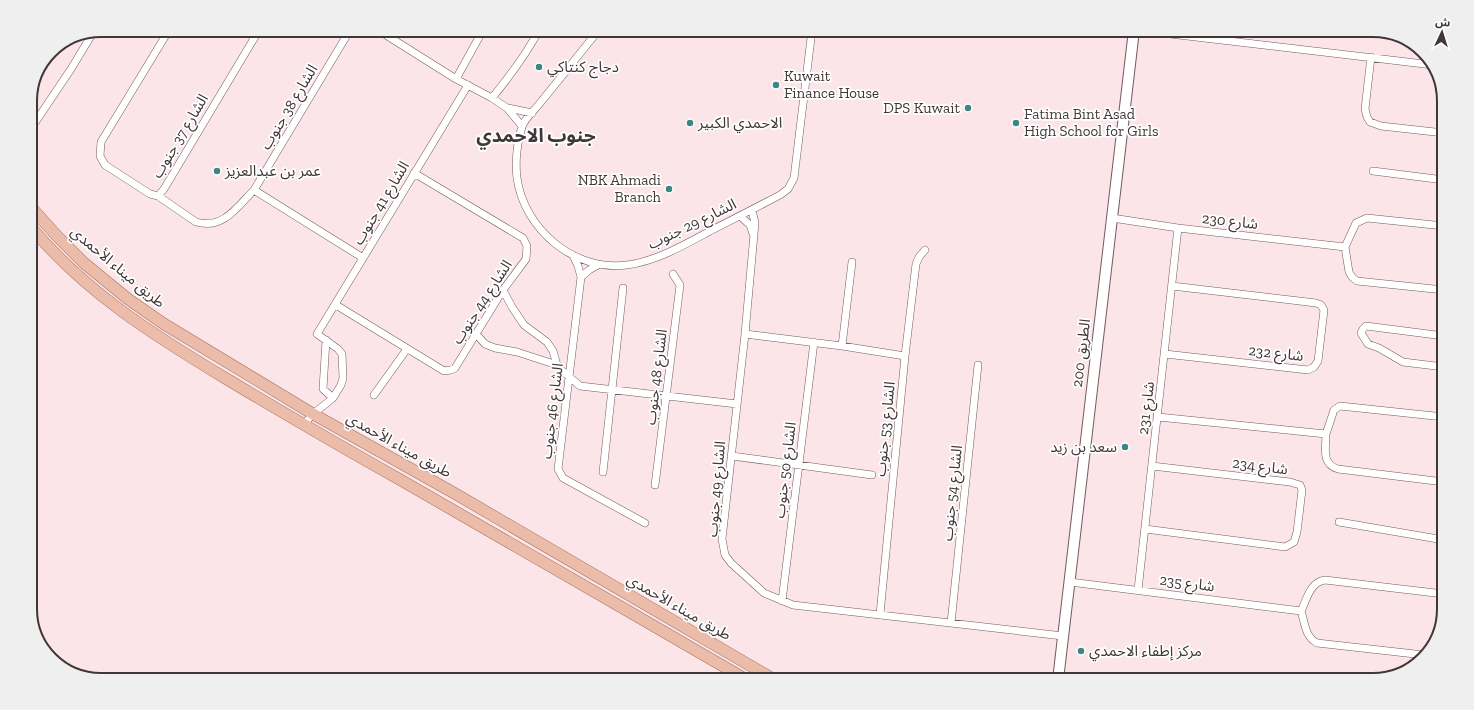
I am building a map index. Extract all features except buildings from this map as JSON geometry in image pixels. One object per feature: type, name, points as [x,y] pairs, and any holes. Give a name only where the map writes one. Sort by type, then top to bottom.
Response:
[{"type":"main road","name":"الطريق 200","points":[[1059,673],[1134,37]]},
{"type":"main road","name":"طريق ميناء الأحمدي","points":[[37,214],[84,263],[128,299],[164,324],[313,414],[454,493],[763,673]]},
{"type":"main road","name":"طريق ميناء الأحمدي","points":[[37,234],[50,250],[73,272],[130,318],[172,346],[303,425],[447,506],[735,673]]},
{"type":"street","points":[[158,196],[150,194],[105,165],[100,156],[101,142],[165,37]]},
{"type":"street","name":"الشارع 37 جنوب","points":[[254,190],[227,218],[208,225],[196,222],[158,196],[164,189],[255,37]]},
{"type":"street","name":"الشارع 38 جنوب","points":[[254,190],[346,37]]},
{"type":"street","points":[[389,37],[456,79],[492,98],[507,108],[522,126]]},
{"type":"street","points":[[456,79],[479,37]]},
{"type":"street","points":[[492,98],[512,74],[535,37]]},
{"type":"street","name":"الشارع 29 جنوب","points":[[593,37],[522,126],[516,157],[517,178],[526,207],[535,223],[545,235],[557,245],[573,255],[598,265],[625,265],[653,258],[679,248],[780,195],[788,189],[794,178],[811,37]]},
{"type":"street","points":[[1196,37],[1425,64]]},
{"type":"street","points":[[37,120],[72,69],[90,38]]},
{"type":"street","points":[[1371,57],[1365,109],[1368,120],[1375,125],[1437,132]]},
{"type":"street","name":"الشارع 41 جنوب","points":[[326,340],[317,334],[336,305],[468,85]]},
{"type":"street","points":[[507,108],[532,114]]},
{"type":"street","points":[[1373,171],[1437,179]]},
{"type":"street","name":"الشارع 44 جنوب","points":[[336,305],[444,371],[451,370],[456,368],[503,290],[526,258],[527,246],[523,238],[414,173]]},
{"type":"street","points":[[254,190],[363,258]]},
{"type":"street","name":"الشارع 49 جنوب","points":[[752,210],[755,223],[754,236],[745,334],[722,539],[725,555],[731,563],[764,594],[793,605],[1063,636]]},
{"type":"street","points":[[742,215],[750,225],[754,236]]},
{"type":"street","name":"شارع 230","points":[[1112,218],[1178,228],[1345,247]]},
{"type":"street","points":[[1437,225],[1367,218],[1356,223],[1345,247],[1349,272],[1357,281],[1437,289]]},
{"type":"street","name":"شارع 231","points":[[1138,590],[1178,228]]},
{"type":"street","name":"الشارع 53 جنوب","points":[[880,614],[905,356],[916,264],[919,257],[925,250]]},
{"type":"street","name":"الشارع 46 جنوب","points":[[573,255],[581,277],[558,469],[562,478],[645,523]]},
{"type":"street","points":[[842,346],[852,262]]},
{"type":"street","points":[[581,277],[598,265]]},
{"type":"street","name":"الشارع 48 جنوب","points":[[655,485],[680,285],[674,274]]},
{"type":"street","name":"شارع 232","points":[[1165,354],[1308,370],[1314,367],[1318,361],[1324,310],[1321,305],[1316,303],[1172,286]]},
{"type":"street","points":[[602,472],[623,288]]},
{"type":"street","points":[[503,290],[524,325],[547,342],[553,351],[557,365]]},
{"type":"street","points":[[1437,335],[1366,326],[1361,333],[1368,344],[1403,362],[1437,366]]},
{"type":"street","points":[[476,334],[485,344],[495,348],[517,352],[557,365],[576,384],[583,387],[737,404]]},
{"type":"street","points":[[745,334],[814,342],[905,356]]},
{"type":"street","points":[[326,340],[323,389],[333,398]]},
{"type":"street","points":[[303,425],[313,414],[333,398],[341,385],[343,378],[342,354],[326,340]]},
{"type":"street","name":"الشارع 50 جنوب","points":[[782,601],[814,342]]},
{"type":"street","points":[[374,395],[407,349]]},
{"type":"street","name":"الشارع 54 جنوب","points":[[951,623],[978,365]]},
{"type":"street","points":[[1437,416],[1340,406],[1334,410],[1326,434],[1326,459],[1332,467],[1437,481]]},
{"type":"street","points":[[1158,417],[1326,434]]},
{"type":"street","points":[[732,456],[872,475]]},
{"type":"street","name":"شارع 234","points":[[1145,529],[1285,547],[1294,542],[1297,532],[1302,490],[1300,485],[1290,482],[1152,466]]},
{"type":"street","points":[[1339,522],[1437,539]]},
{"type":"street","points":[[1418,654],[1317,643],[1308,635],[1301,611],[1314,584],[1325,580],[1437,593]]},
{"type":"street","name":"شارع 235","points":[[1070,582],[1301,611]]},
{"type":"place","name":"دجاج كنتاكي","points":[[539,67]]},
{"type":"place","name":"Kuwait Finance House","points":[[776,85]]},
{"type":"place","name":"DPS Kuwait","points":[[968,108]]},
{"type":"place","name":"الاحمدي الكبير","points":[[690,123]]},
{"type":"place","name":"Fatima Bint Asad High School for Girls","points":[[1016,123]]},
{"type":"place","name":"عمر بن عبدالعزيز","points":[[217,171]]},
{"type":"place","name":"NBK Ahmadi Branch","points":[[669,189]]},
{"type":"place","name":"سعد بن زيد","points":[[1125,447]]},
{"type":"place","name":"مركز إطفاء الاحمدي","points":[[1081,651]]},
{"type":"district","name":"جنوب الاحمدي","points":[[536,135]]}]
